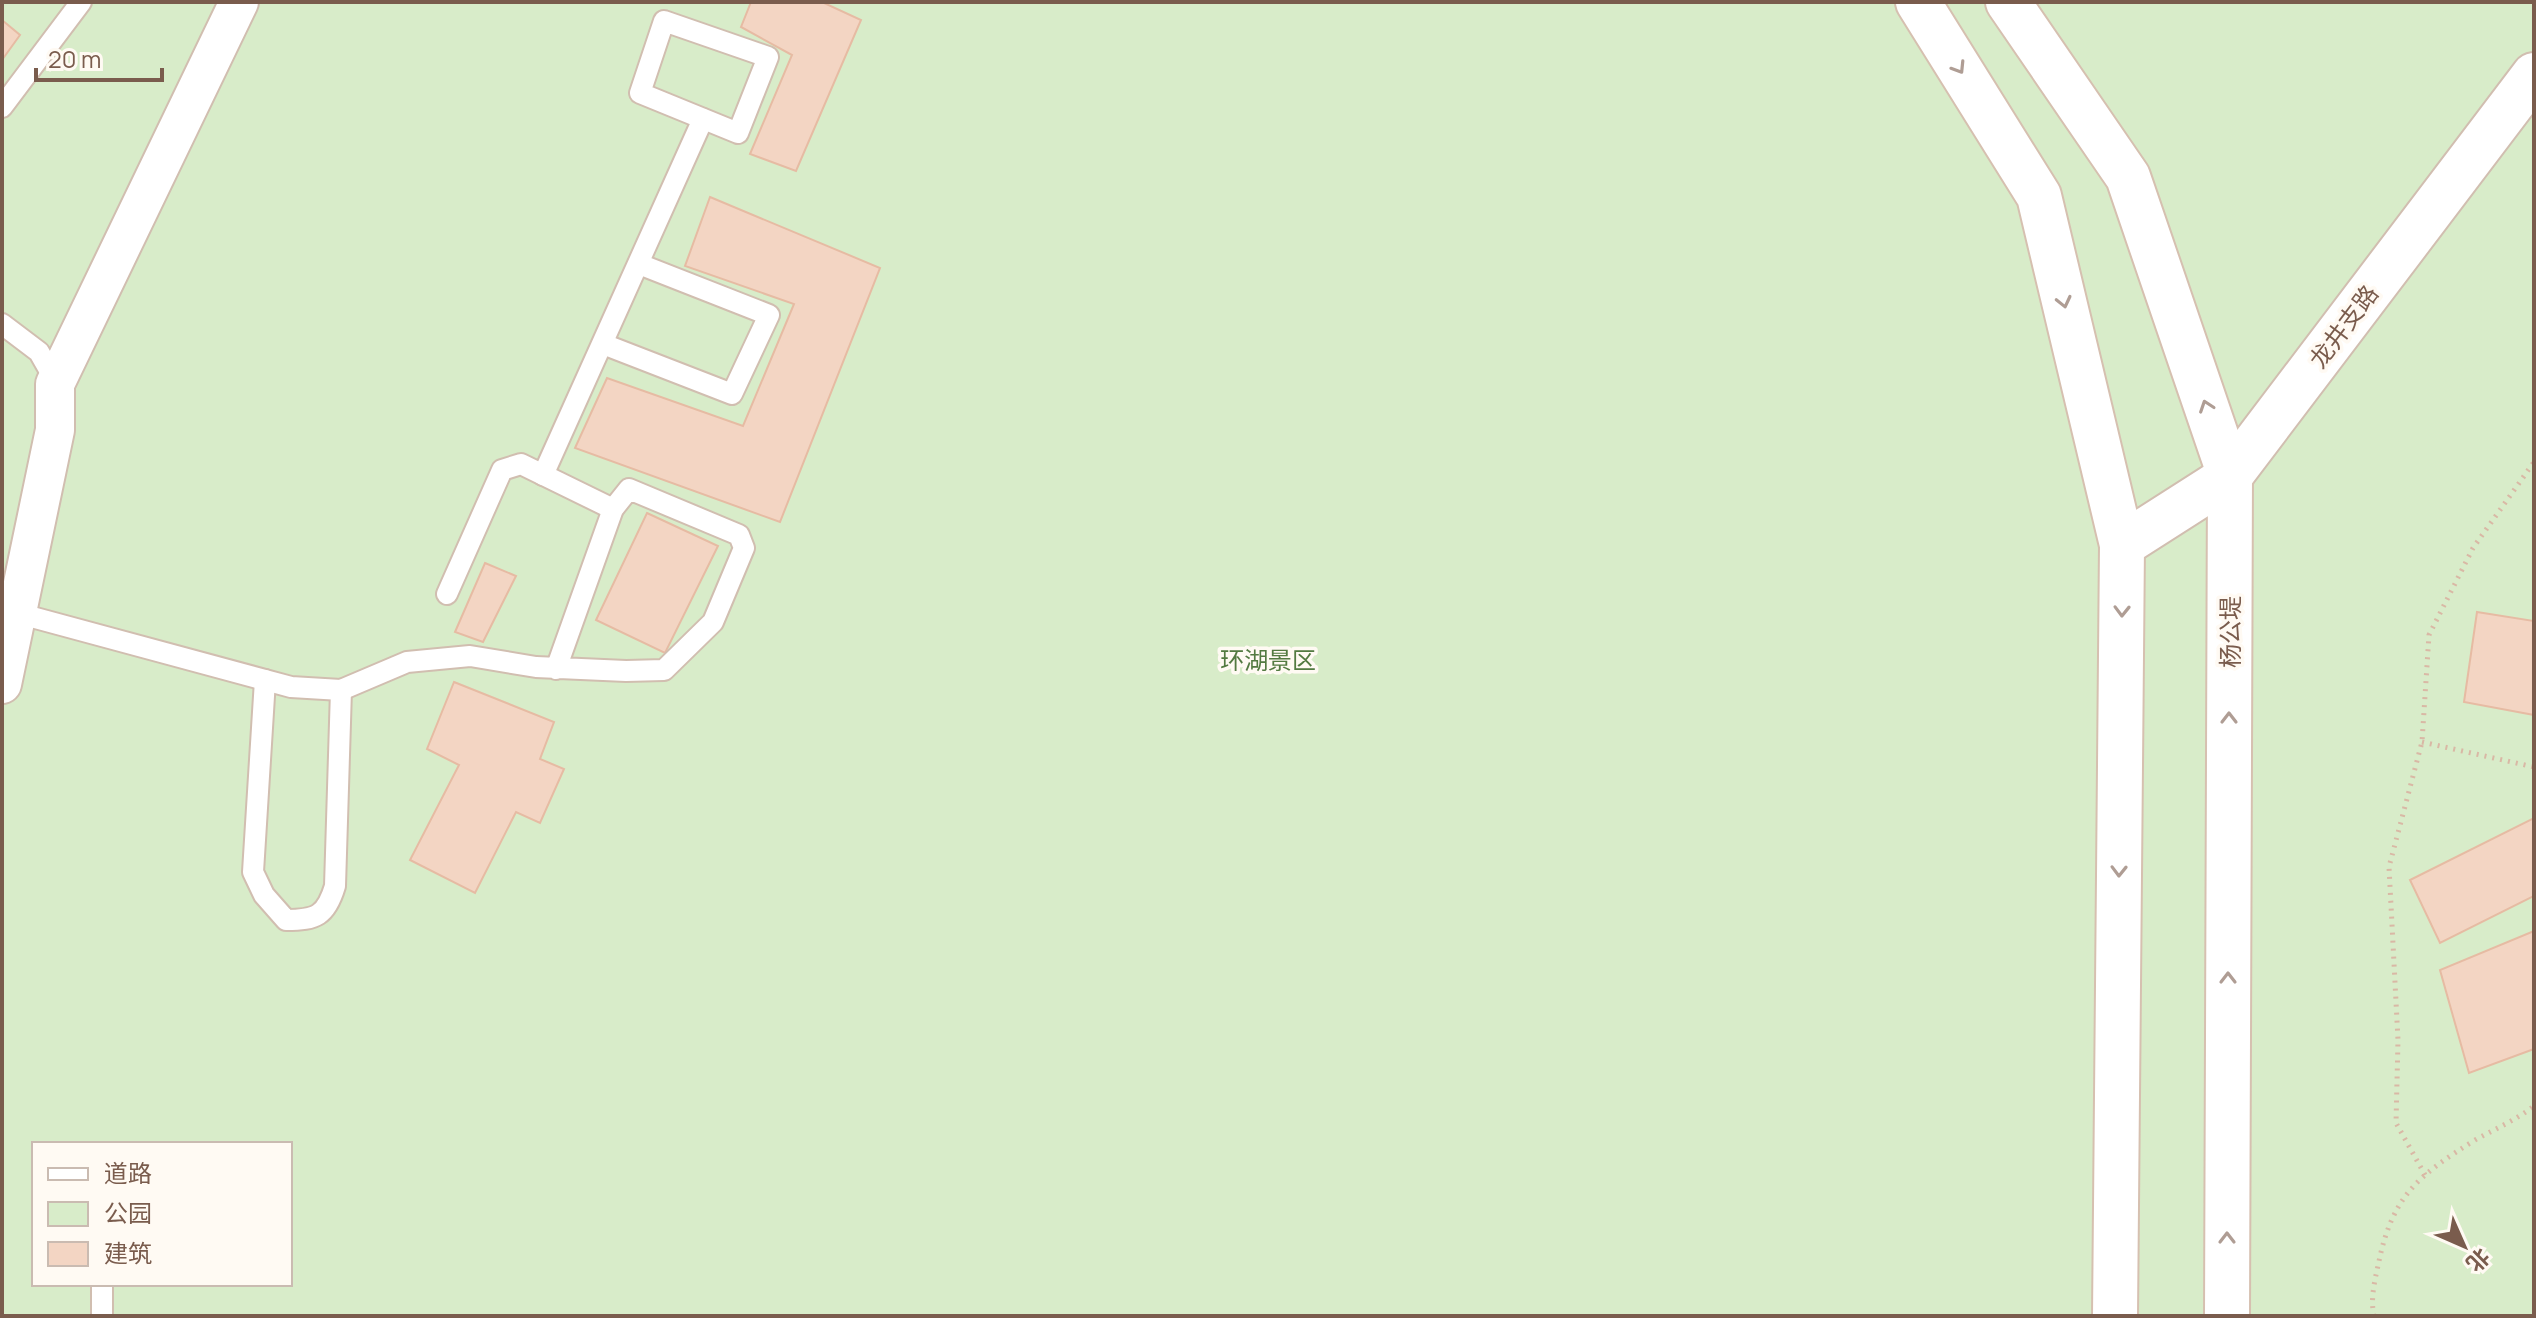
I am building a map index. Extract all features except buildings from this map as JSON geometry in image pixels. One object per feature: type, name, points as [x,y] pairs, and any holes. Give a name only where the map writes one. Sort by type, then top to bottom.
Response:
[{"type":"main road","points":[[1918,2],[2039,196],[2122,545],[2115,1316]]},
{"type":"main road","name":"杨公堤","points":[[2008,2],[2128,177],[2230,476],[2227,1316]]},
{"type":"main road","name":"龙井支路","points":[[2122,545],[2230,476],[2534,75]]},
{"type":"street","points":[[2,684],[55,430],[55,384],[239,2]]},
{"type":"lane","points":[[2,107],[81,2]]},
{"type":"lane","points":[[664,21],[768,57],[738,133],[703,119],[640,93],[664,21]]},
{"type":"lane","points":[[543,475],[703,119]]},
{"type":"lane","points":[[603,344],[732,394],[769,315],[639,264]]},
{"type":"lane","points":[[2,324],[39,352],[55,384]]},
{"type":"lane","points":[[447,594],[502,470],[521,464],[613,509]]},
{"type":"lane","points":[[17,613],[291,687],[341,690],[407,662],[470,656],[556,669],[664,670],[713,622],[744,548],[739,535],[629,489],[613,509],[556,669]]},
{"type":"lane","points":[[265,680],[253,872],[264,895],[286,920],[309,920],[330,905],[335,886],[341,690]]},
{"type":"lane","points":[[102,1286],[102,1316]]},
{"type":"path","points":[[2425,1175],[2396,1123],[2398,1040],[2389,867],[2422,742],[2429,635],[2473,548],[2534,462]]},
{"type":"path","points":[[2422,742],[2534,767]]},
{"type":"path","points":[[2374,1316],[2371,1304],[2386,1232],[2403,1197],[2425,1175],[2534,1106]]},
{"type":"green space","name":"环湖景区","points":[[2,2],[2534,2],[2534,1316],[2,1316]]}]
